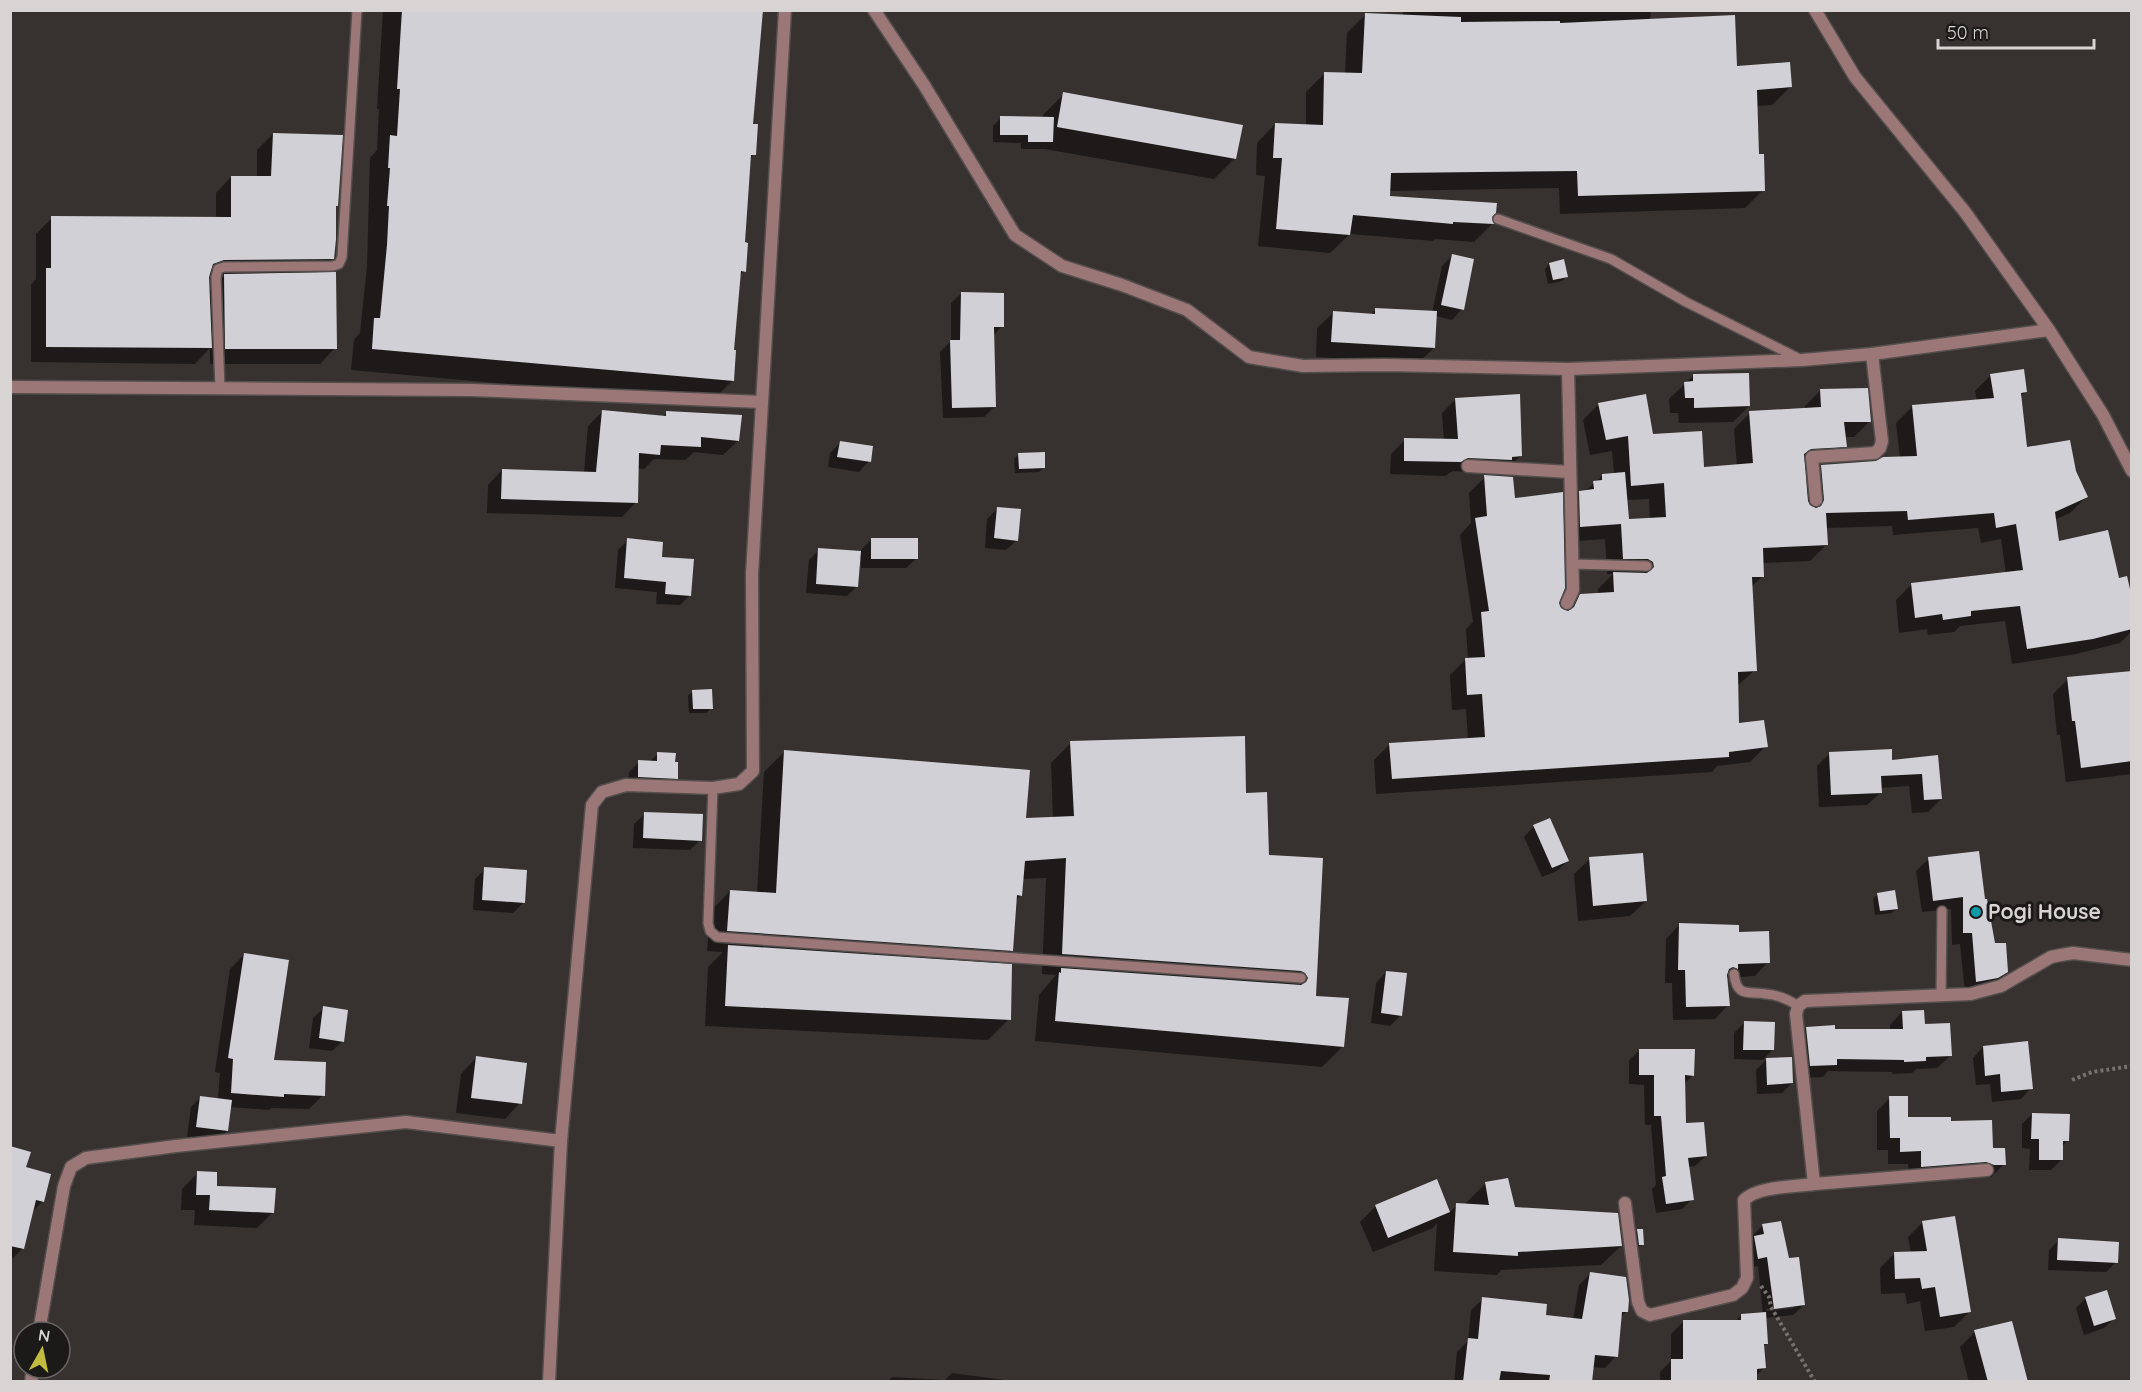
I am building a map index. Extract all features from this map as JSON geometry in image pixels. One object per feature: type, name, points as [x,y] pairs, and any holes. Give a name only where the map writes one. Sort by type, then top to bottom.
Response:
[{"type":"street","points":[[549,1382],[561,1141],[592,806],[602,792],[626,785],[713,788],[739,784],[753,771],[752,574],[785,10]]},
{"type":"street","points":[[874,10],[924,85],[1015,235],[1062,266],[1122,285],[1187,310],[1249,357],[1303,366],[1385,365],[1568,369],[1802,360],[1872,354],[2049,330]]},
{"type":"street","points":[[1815,10],[1855,77],[1965,212],[2049,330],[2103,415],[2132,471]]},
{"type":"street","points":[[1816,500],[1812,457],[1875,453],[1880,448],[1882,441],[1872,354]]},
{"type":"street","points":[[1567,603],[1573,590],[1568,369]]},
{"type":"street","points":[[10,387],[471,390],[762,402]]},
{"type":"street","points":[[1468,466],[1570,472]]},
{"type":"street","points":[[1814,1184],[1797,1014],[1798,1006],[1805,1001],[1971,994],[2001,986],[2051,957],[2073,953],[2132,960]]},
{"type":"street","points":[[41,1320],[64,1186],[71,1167],[86,1158],[176,1146],[406,1122],[561,1141]]},
{"type":"street","points":[[1625,1203],[1638,1302],[1642,1311],[1650,1315],[1733,1294],[1742,1288],[1747,1278],[1744,1200],[1750,1194],[1814,1184],[1986,1170]]},
{"type":"lane","points":[[220,388],[216,278],[218,269],[224,267],[333,266],[339,264],[342,257],[357,10]]},
{"type":"lane","points":[[1498,219],[1611,259],[1686,302],[1802,360]]},
{"type":"lane","points":[[1572,564],[1647,566]]},
{"type":"lane","points":[[713,788],[708,923],[710,931],[717,938],[1301,978]]},
{"type":"lane","points":[[1941,996],[1942,911]]},
{"type":"lane","points":[[1734,974],[1739,990],[1786,998],[1798,1006]]},
{"type":"path","points":[[2072,1080],[2092,1072],[2132,1066]]},
{"type":"path","points":[[1747,1278],[1761,1286],[1769,1297],[1771,1307],[1815,1382]]},
{"type":"building","points":[[402,10],[763,10],[753,124],[758,124],[756,155],[751,155],[745,242],[748,243],[746,272],[741,271],[734,350],[736,350],[734,381],[372,349],[374,318],[380,318],[387,245],[390,135],[397,136],[400,89],[397,89]]},
{"type":"building","points":[[1365,13],[1461,17],[1461,22],[1560,21],[1560,23],[1735,15],[1737,66],[1790,62],[1792,87],[1757,90],[1759,154],[1764,154],[1765,191],[1578,196],[1577,171],[1391,173],[1390,196],[1497,203],[1496,213],[1492,217],[1494,224],[1453,222],[1453,224],[1353,215],[1350,235],[1276,229],[1282,158],[1273,158],[1275,123],[1323,125],[1324,72],[1362,73]]},
{"type":"building","points":[[1063,92],[1243,125],[1236,159],[1057,127]]},
{"type":"building","points":[[1000,116],[1054,117],[1053,142],[1028,142],[1028,135],[1000,135]]},
{"type":"building","points":[[273,133],[343,135],[338,206],[336,206],[334,259],[224,260],[213,264],[209,277],[212,348],[46,347],[46,268],[51,268],[51,216],[231,217],[231,176],[271,176]]},
{"type":"building","points":[[1452,254],[1474,259],[1464,310],[1441,305]]},
{"type":"building","points":[[1564,259],[1568,277],[1553,280],[1549,263]]},
{"type":"building","points":[[336,272],[337,349],[225,349],[224,274]]},
{"type":"building","points":[[961,292],[1004,293],[1004,327],[994,327],[996,407],[952,408],[950,340],[960,340]]},
{"type":"building","points":[[1375,308],[1437,311],[1435,348],[1331,342],[1333,311],[1375,314]]},
{"type":"building","points":[[2024,369],[2027,392],[2021,393],[2027,447],[2070,440],[2076,471],[2088,497],[2055,512],[2059,541],[2108,530],[2119,578],[2127,576],[2132,598],[2132,629],[2093,639],[2027,649],[2020,606],[1971,611],[1971,616],[1943,620],[1942,614],[1915,618],[1911,583],[2023,570],[2016,524],[1996,528],[1994,513],[1908,520],[1907,511],[1826,513],[1828,545],[1763,548],[1764,577],[1752,577],[1757,671],[1738,672],[1739,723],[1764,720],[1768,747],[1729,752],[1729,757],[1392,779],[1389,743],[1485,737],[1482,694],[1467,695],[1465,658],[1485,657],[1481,612],[1489,611],[1475,518],[1487,516],[1484,475],[1513,477],[1515,498],[1563,492],[1565,588],[1559,603],[1561,608],[1568,611],[1574,607],[1580,594],[1614,592],[1613,572],[1647,573],[1654,567],[1653,562],[1648,559],[1623,559],[1621,524],[1580,527],[1579,491],[1594,489],[1593,481],[1602,480],[1602,474],[1625,472],[1629,519],[1666,517],[1664,483],[1631,486],[1628,436],[1606,440],[1598,403],[1646,394],[1653,434],[1702,431],[1704,467],[1753,463],[1749,411],[1821,407],[1820,389],[1868,388],[1871,422],[1844,422],[1847,447],[1811,449],[1804,454],[1808,501],[1816,508],[1821,506],[1824,500],[1821,465],[1876,461],[1883,457],[1917,456],[1912,405],[1994,398],[1990,374]]},
{"type":"building","points":[[1749,373],[1750,406],[1694,408],[1694,398],[1685,398],[1684,382],[1693,381],[1693,374]]},
{"type":"building","points":[[1520,394],[1522,456],[1512,457],[1512,460],[1468,458],[1461,462],[1404,461],[1404,438],[1458,439],[1455,398]]},
{"type":"building","points":[[602,410],[666,416],[666,411],[742,415],[739,441],[701,437],[701,447],[661,445],[660,455],[639,453],[638,503],[501,499],[502,469],[596,472]]},
{"type":"building","points":[[840,441],[873,446],[871,462],[837,457]]},
{"type":"building","points":[[1045,452],[1045,468],[1019,469],[1018,453]]},
{"type":"building","points":[[997,507],[1021,509],[1018,541],[994,538]]},
{"type":"building","points":[[627,538],[663,542],[662,557],[694,559],[691,596],[665,594],[666,582],[624,578]]},
{"type":"building","points":[[871,538],[918,538],[918,559],[871,559]]},
{"type":"building","points":[[818,548],[861,551],[858,587],[816,584]]},
{"type":"building","points":[[2132,671],[2132,761],[2081,768],[2067,677]]},
{"type":"building","points":[[712,689],[713,709],[693,709],[692,690]]},
{"type":"building","points":[[1245,736],[1246,793],[1267,792],[1269,855],[1323,858],[1316,996],[1349,998],[1344,1047],[1055,1021],[1061,968],[1301,985],[1308,978],[1301,971],[1062,954],[1066,858],[1025,861],[1022,896],[1017,895],[1013,951],[727,931],[730,890],[776,893],[784,750],[1030,770],[1026,818],[1074,816],[1070,741]]},
{"type":"building","points":[[1892,749],[1892,760],[1938,755],[1942,799],[1924,800],[1922,774],[1881,776],[1882,793],[1831,795],[1829,752]]},
{"type":"building","points":[[657,752],[676,753],[678,779],[638,777],[638,760],[657,761]]},
{"type":"building","points":[[644,812],[703,814],[702,841],[643,838]]},
{"type":"building","points":[[1550,818],[1569,861],[1552,868],[1533,825]]},
{"type":"building","points":[[1979,851],[1985,899],[1987,899],[1995,943],[2006,943],[2008,972],[1998,978],[1976,982],[1972,933],[1963,933],[1963,897],[1933,901],[1928,857]]},
{"type":"building","points":[[1643,853],[1647,901],[1593,906],[1589,857]]},
{"type":"building","points":[[484,867],[527,870],[525,903],[482,900]]},
{"type":"building","points":[[1895,890],[1898,909],[1880,911],[1877,893]]},
{"type":"building","points":[[1679,923],[1739,925],[1739,932],[1769,931],[1770,963],[1738,964],[1738,969],[1733,967],[1729,969],[1727,975],[1730,1006],[1686,1007],[1685,970],[1678,970]]},
{"type":"building","points":[[728,945],[1012,964],[1011,1020],[725,1006]]},
{"type":"building","points":[[244,953],[289,960],[274,1060],[326,1062],[325,1096],[284,1094],[284,1097],[231,1093],[233,1059],[228,1058]]},
{"type":"building","points":[[1386,971],[1407,973],[1402,1016],[1381,1013]]},
{"type":"building","points":[[323,1006],[348,1010],[344,1042],[319,1038]]},
{"type":"building","points":[[1924,1010],[1925,1024],[1950,1023],[1952,1056],[1926,1057],[1926,1061],[1904,1062],[1904,1060],[1837,1059],[1837,1065],[1810,1066],[1806,1027],[1835,1025],[1835,1029],[1903,1029],[1902,1011]]},
{"type":"building","points":[[1744,1021],[1775,1022],[1774,1050],[1743,1050]]},
{"type":"building","points":[[2028,1041],[2033,1089],[2001,1092],[2000,1074],[1985,1076],[1983,1046]]},
{"type":"building","points":[[1639,1049],[1695,1049],[1694,1076],[1685,1075],[1686,1123],[1704,1122],[1707,1156],[1688,1158],[1694,1200],[1666,1204],[1662,1177],[1666,1176],[1661,1116],[1654,1116],[1654,1075],[1639,1075]]},
{"type":"building","points":[[476,1056],[527,1063],[522,1104],[471,1098]]},
{"type":"building","points":[[1792,1057],[1793,1083],[1767,1085],[1766,1058]]},
{"type":"building","points":[[200,1096],[232,1100],[228,1131],[196,1127]]},
{"type":"building","points":[[1889,1096],[1908,1096],[1908,1117],[1951,1117],[1951,1121],[1992,1120],[1993,1148],[2005,1148],[2006,1165],[1986,1162],[1921,1167],[1921,1151],[1900,1152],[1900,1138],[1890,1138]]},
{"type":"building","points":[[2032,1113],[2070,1114],[2069,1141],[2063,1141],[2063,1160],[2039,1160],[2039,1139],[2031,1139]]},
{"type":"building","points":[[10,1146],[31,1152],[26,1167],[51,1174],[44,1202],[36,1200],[24,1249],[10,1246]]},
{"type":"building","points":[[197,1171],[217,1172],[217,1186],[276,1188],[274,1213],[209,1210],[210,1195],[196,1195]]},
{"type":"building","points":[[1508,1178],[1515,1207],[1618,1213],[1622,1246],[1518,1252],[1518,1256],[1453,1252],[1456,1203],[1489,1205],[1485,1182]]},
{"type":"building","points":[[1437,1179],[1450,1212],[1388,1238],[1375,1205]]},
{"type":"building","points":[[1955,1216],[1971,1312],[1940,1317],[1935,1287],[1922,1289],[1920,1278],[1895,1279],[1894,1252],[1927,1251],[1922,1221]]},
{"type":"building","points":[[1781,1221],[1789,1258],[1799,1257],[1805,1305],[1774,1309],[1767,1257],[1758,1259],[1754,1236],[1764,1234],[1762,1224]]},
{"type":"building","points":[[1637,1229],[1643,1229],[1644,1245],[1639,1245]]},
{"type":"building","points":[[2058,1238],[2119,1242],[2118,1263],[2057,1260]]},
{"type":"building","points":[[1590,1272],[1626,1277],[1629,1300],[1628,1312],[1622,1312],[1618,1357],[1595,1355],[1592,1382],[1549,1382],[1550,1375],[1501,1371],[1499,1382],[1463,1382],[1468,1338],[1478,1339],[1482,1297],[1547,1304],[1546,1315],[1582,1319]]},
{"type":"building","points":[[2107,1290],[2116,1319],[2094,1326],[2085,1297]]},
{"type":"building","points":[[1766,1312],[1768,1344],[1764,1344],[1766,1368],[1757,1369],[1757,1382],[1671,1382],[1671,1359],[1683,1359],[1683,1320],[1741,1320],[1741,1314]]},
{"type":"building","points":[[2012,1321],[2028,1382],[1988,1382],[1974,1330]]},
{"type":"place","name":"Pogi House","points":[[1976,912]]}]
